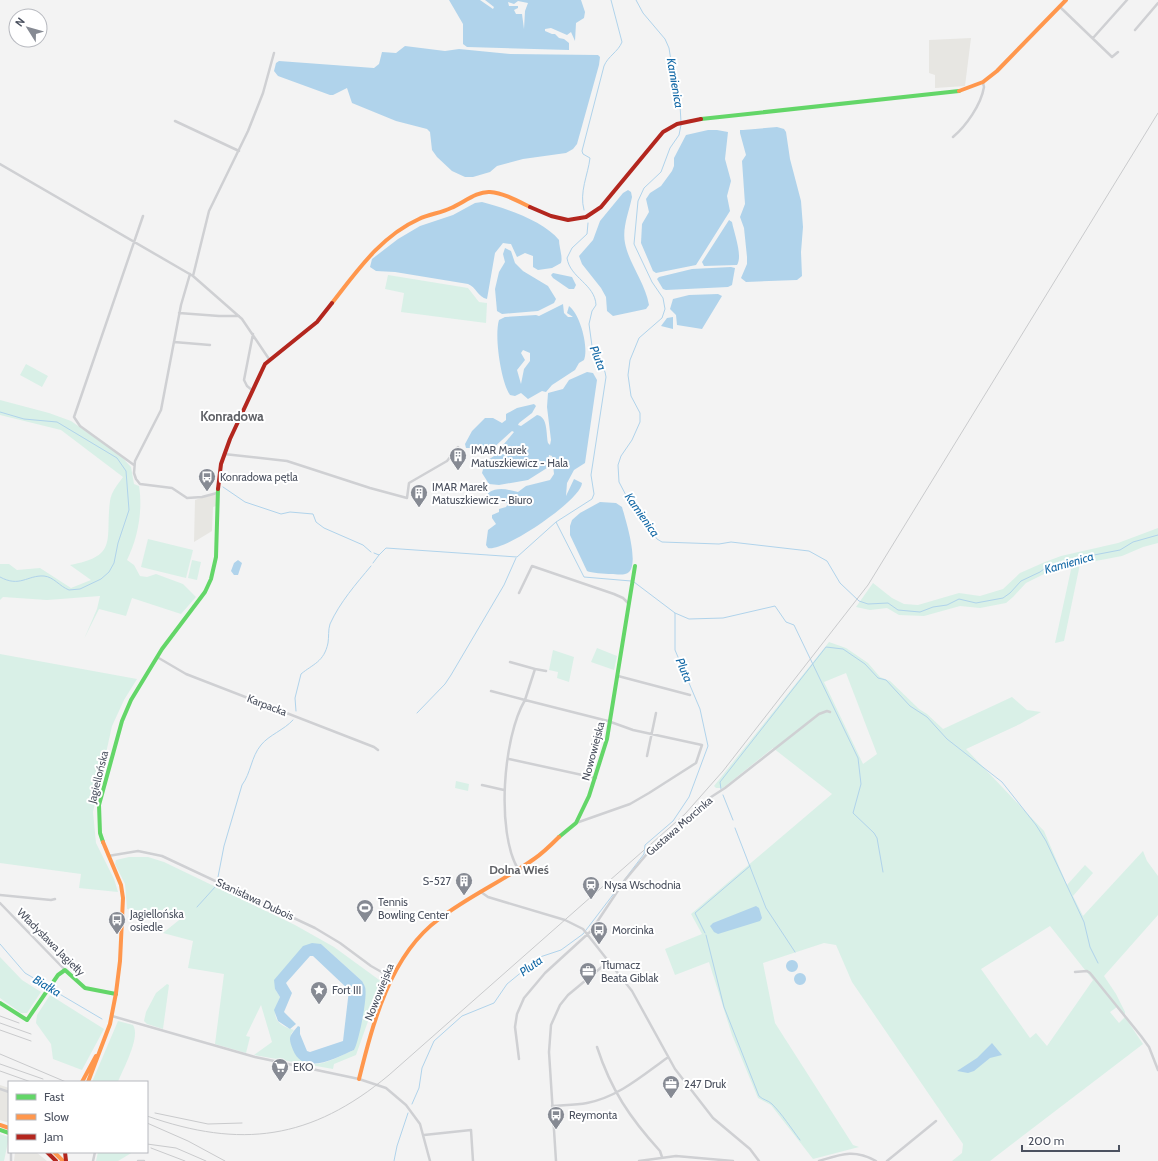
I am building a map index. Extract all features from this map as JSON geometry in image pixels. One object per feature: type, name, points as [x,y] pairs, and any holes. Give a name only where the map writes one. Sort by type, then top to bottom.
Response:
[{"type":"street","points":[[0,164],[192,275],[239,316],[253,333],[269,359],[314,326],[372,252],[409,224],[422,218],[450,209],[478,194],[489,192],[504,195],[560,219],[571,220],[586,217],[595,212],[605,203],[660,135],[677,124],[683,122],[953,92],[968,89],[983,83],[998,73],[1066,0]]},
{"type":"street","points":[[1092,38],[1127,0]]},
{"type":"street","points":[[1135,30],[1158,3]]},
{"type":"street","points":[[1060,7],[1112,57],[1118,52]]},
{"type":"street","points":[[217,493],[202,498],[188,498],[172,488],[140,484],[136,479],[134,465],[161,410],[179,313],[192,275],[214,199],[239,151],[263,93],[274,53]]},
{"type":"street","points":[[953,137],[966,123],[981,98],[984,87],[983,83]]},
{"type":"street","points":[[175,121],[239,151]]},
{"type":"street","points":[[134,465],[80,426],[74,417],[143,216]]},
{"type":"street","points":[[179,313],[239,316]]},
{"type":"street","points":[[252,390],[246,386],[244,380],[253,333]]},
{"type":"street","points":[[174,342],[210,345]]},
{"type":"street","name":"Jagiellońska","points":[[88,1081],[112,1016],[116,994],[123,891],[120,881],[107,856],[99,829],[98,816],[101,796],[124,716],[157,657],[205,592],[211,579],[216,557],[217,493],[219,474],[224,454],[252,390],[269,359]]},
{"type":"street","points":[[224,454],[287,461],[370,488],[407,498],[409,483],[447,461],[458,446]]},
{"type":"street","points":[[519,593],[532,566],[614,594],[623,598],[629,604]]},
{"type":"street","name":"Nowowiejska","points":[[359,1079],[368,1043],[392,978],[404,955],[423,933],[454,908],[519,870],[542,853],[576,823],[596,778],[610,722],[635,566]]},
{"type":"street","name":"Karpacka","points":[[157,657],[181,672],[374,747],[378,750]]},
{"type":"street","points":[[510,662],[546,671]]},
{"type":"street","points":[[519,870],[512,858],[505,815],[504,790],[512,733],[526,700],[535,669]]},
{"type":"street","points":[[618,676],[690,695]]},
{"type":"street","points":[[491,691],[651,734],[702,745],[696,764],[630,804],[576,823]]},
{"type":"street","name":"Gustawa Morcinka","points":[[519,1059],[515,1027],[517,1014],[521,1003],[545,973],[586,932],[646,855],[708,799],[725,788],[819,714],[826,711],[830,712]]},
{"type":"street","points":[[646,756],[656,713]]},
{"type":"street","points":[[508,759],[596,778]]},
{"type":"street","points":[[482,785],[504,790]]},
{"type":"street","name":"Stanisława Dubois","points":[[107,856],[124,852],[138,851],[162,856],[315,928],[340,943],[371,966],[392,978]]},
{"type":"street","points":[[482,892],[488,897],[573,923],[586,932],[609,960],[640,1005],[667,1058],[719,1124],[750,1149],[759,1161]]},
{"type":"street","points":[[0,895],[50,900],[56,898]]},
{"type":"street","name":"Władysława Jagiełły","points":[[0,903],[65,970],[86,988],[116,994]]},
{"type":"street","points":[[556,1161],[548,1042],[553,1019],[568,995],[609,960]]},
{"type":"street","points":[[0,1003],[27,1020],[58,975],[65,970]]},
{"type":"street","points":[[1075,972],[1087,971],[1090,973],[1141,1036],[1150,1051],[1158,1070]]},
{"type":"street","points":[[112,1016],[255,1058],[359,1079],[386,1088],[401,1100],[414,1114],[424,1135],[430,1161]]},
{"type":"street","points":[[597,1047],[615,1093],[634,1122],[660,1151],[662,1157]]},
{"type":"street","name":"Jagiellońska","points":[[83,1081],[100,1048]]},
{"type":"street","points":[[552,1106],[587,1103],[615,1093],[667,1058]]},
{"type":"street","points":[[887,1161],[936,1121]]},
{"type":"street","points":[[424,1135],[471,1130],[473,1161]]},
{"type":"street","points":[[52,1153],[56,1161]]},
{"type":"street","points":[[52,1153],[64,1161]]},
{"type":"street","points":[[819,1161],[844,1154],[856,1153],[876,1161]]},
{"type":"street","points":[[639,1161],[676,1156],[733,1161]]},
{"type":"street","points":[[138,1161],[144,1161]]},
{"type":"shaded area","points":[[971,38],[965,86],[935,88],[935,75],[929,73],[929,40]]},
{"type":"shaded area","points":[[210,495],[216,495],[216,506],[213,507],[212,531],[194,542],[195,500]]},
{"type":"shaded area","points":[[0,1085],[8,1088],[8,1123],[0,1120]]},
{"type":"shaded area","points":[[15,1153],[37,1153],[47,1161],[14,1161]]},
{"type":"green space","points":[[388,275],[468,288],[479,302],[487,303],[486,323],[401,312],[404,293],[385,289]]},
{"type":"green space","points":[[26,364],[48,376],[42,387],[20,375]]},
{"type":"green space","points":[[0,400],[49,413],[71,421],[120,455],[131,467],[134,484],[139,486],[140,514],[137,533],[127,560],[134,565],[140,576],[147,577],[156,574],[183,584],[196,597],[181,614],[132,598],[126,616],[99,609],[84,639],[97,609],[100,596],[47,600],[3,597],[0,600],[0,564],[9,564],[17,570],[40,568],[71,588],[91,580],[70,565],[96,557],[103,551],[108,536],[112,494],[123,477],[61,430],[0,415]]},
{"type":"green space","points":[[1158,528],[1158,543],[1143,547],[1122,556],[1080,564],[1064,641],[1055,643],[1072,565],[1054,569],[1026,583],[1006,603],[980,608],[960,606],[924,616],[899,615],[887,608],[870,610],[856,607],[873,583],[892,598],[904,604],[918,605],[959,593],[980,596],[1003,589],[1020,573],[1045,562],[1061,556],[1118,543]]},
{"type":"green space","points":[[148,539],[193,550],[186,578],[141,567]]},
{"type":"green space","points":[[192,560],[201,562],[197,580],[188,578]]},
{"type":"green space","points":[[829,642],[846,648],[868,663],[880,677],[890,681],[919,709],[927,714],[943,729],[1012,697],[1027,710],[1041,712],[1020,724],[966,749],[1044,831],[1067,885],[1085,865],[1093,873],[1073,896],[1083,916],[1143,851],[1147,861],[1158,876],[1158,915],[1104,976],[1116,994],[1125,1012],[1125,1017],[1143,1044],[990,1161],[952,1161],[962,1153],[963,1144],[852,982],[836,945],[824,943],[763,963],[775,1023],[853,1145],[859,1147],[813,1159],[771,1105],[758,1098],[732,1035],[709,962],[675,975],[665,949],[702,934],[691,914],[832,794],[773,748],[723,788],[716,788],[714,786]],"holes":[[[846,673],[877,754],[863,764],[824,682]],[[1050,926],[1093,980],[1047,1046],[1036,1033],[1030,1038],[981,969]],[[1117,1007],[1125,1017],[1119,1023],[1110,1012]]]},
{"type":"green space","points":[[597,648],[617,656],[614,670],[591,662]]},
{"type":"green space","points":[[553,650],[574,657],[569,682],[557,678],[558,672],[549,670]]},
{"type":"green space","points":[[0,654],[137,679],[124,700],[112,726],[93,812],[96,843],[114,879],[118,892],[79,888],[81,874],[0,863]]},
{"type":"green space","points":[[456,781],[469,784],[468,791],[455,788]]},
{"type":"green space","points":[[129,857],[148,857],[164,862],[295,925],[334,947],[382,982],[356,1055],[334,1064],[333,1069],[254,1055],[272,1042],[261,1005],[246,1036],[250,1037],[246,1053],[215,1044],[224,974],[188,968],[193,941],[163,933],[184,916],[127,909],[125,884],[115,864],[116,860]],"holes":[[[321,944],[362,981],[365,987],[354,1050],[324,1063],[305,1063],[291,1034],[294,1030],[282,1025],[276,1018],[275,1014],[277,1003],[280,997],[275,989]]]},
{"type":"green space","points":[[0,957],[22,980],[41,992],[27,1013],[21,1013],[0,998]]},
{"type":"green space","points":[[167,984],[169,985],[163,1029],[147,1024],[144,1021],[146,1012],[156,993]]},
{"type":"green space","points":[[50,995],[104,1029],[82,1070],[53,1059],[51,1044],[36,1023],[37,1015]]},
{"type":"green space","points":[[118,1021],[133,1025],[135,1037],[133,1045],[118,1081],[92,1081]]},
{"type":"green space","points":[[0,1134],[8,1137],[8,1142],[4,1161],[0,1161]]},
{"type":"green space","points":[[98,1153],[131,1153],[118,1161],[96,1161]]},
{"type":"water","points":[[449,0],[480,0],[493,9],[494,7],[485,0],[581,0],[585,12],[584,18],[576,23],[575,41],[571,32],[567,35],[551,28],[545,29],[545,31],[555,34],[559,38],[564,39],[569,43],[569,50],[467,47],[463,44],[463,24]],"holes":[[[518,1],[528,3],[525,11],[524,29],[522,14],[516,14],[514,10],[518,8],[518,6],[509,6],[508,2],[514,4]]]},
{"type":"water","points":[[405,46],[445,51],[459,49],[510,54],[598,55],[600,57],[599,65],[577,144],[573,149],[566,153],[523,159],[497,166],[490,172],[473,177],[465,177],[452,171],[437,157],[432,150],[430,132],[427,129],[396,121],[352,103],[347,88],[330,95],[278,76],[274,71],[276,63],[279,61],[374,68],[379,64],[382,52],[396,53]]},
{"type":"water","points":[[777,127],[784,129],[786,132],[790,159],[801,201],[803,227],[801,252],[802,276],[797,280],[746,282],[741,278],[747,264],[747,257],[744,228],[740,217],[745,204],[742,161],[746,155],[740,130]]},
{"type":"water","points":[[708,130],[728,132],[725,159],[731,181],[727,196],[730,211],[696,265],[656,273],[653,271],[641,243],[642,224],[649,212],[646,199],[650,193],[661,186],[672,171],[674,166],[674,158],[686,135]]},
{"type":"water","points":[[628,190],[631,192],[632,197],[624,232],[625,243],[649,305],[646,309],[613,316],[607,311],[606,297],[601,288],[582,264],[579,256],[593,240],[600,221],[623,193]]},
{"type":"water","points":[[482,202],[524,216],[552,233],[559,240],[562,258],[561,263],[552,268],[538,270],[533,267],[533,256],[525,253],[517,257],[511,244],[503,243],[495,253],[487,299],[481,296],[471,285],[468,284],[395,272],[376,271],[370,267],[372,259],[398,239],[420,226],[453,215],[475,203]]},
{"type":"water","points":[[729,220],[732,222],[738,244],[739,261],[737,265],[704,266],[702,262]]},
{"type":"water","points":[[505,248],[511,251],[515,263],[523,271],[548,286],[556,299],[554,303],[538,311],[502,314],[497,311],[495,289],[499,272],[505,262],[503,254]]},
{"type":"water","points":[[735,268],[732,285],[728,287],[666,290],[663,289],[657,279],[659,277],[692,269]]},
{"type":"water","points":[[553,273],[572,277],[576,285],[574,289],[569,289],[553,278],[551,275]]},
{"type":"water","points":[[718,294],[722,296],[702,329],[677,325],[676,315],[670,309],[673,299],[689,295]]},
{"type":"water","points":[[563,304],[564,313],[568,317],[573,317],[567,313],[569,306],[577,316],[580,323],[585,347],[584,360],[579,363],[575,370],[552,385],[546,392],[542,391],[528,399],[521,393],[515,396],[510,395],[504,380],[499,359],[497,337],[499,320],[505,317],[539,316]],"holes":[[[523,350],[530,353],[530,361],[524,369],[521,384],[517,370],[525,360],[521,353]]]},
{"type":"water","points":[[673,317],[673,329],[661,326],[667,318]]},
{"type":"water","points":[[587,372],[593,373],[597,380],[585,463],[574,470],[567,483],[566,496],[574,479],[582,483],[579,491],[557,512],[541,523],[510,542],[497,547],[488,548],[486,545],[488,530],[496,524],[492,518],[492,515],[499,512],[499,509],[506,507],[508,504],[501,502],[489,504],[488,493],[500,489],[518,492],[526,486],[550,480],[554,474],[552,456],[549,455],[547,468],[528,480],[499,485],[489,484],[482,473],[485,462],[494,456],[514,432],[512,431],[491,450],[466,448],[465,444],[472,431],[485,418],[493,418],[502,423],[506,420],[506,414],[517,408],[534,404],[536,406],[532,413],[518,425],[521,426],[537,415],[541,416],[545,422],[548,443],[550,445],[551,440],[547,407],[548,393],[563,389],[569,380]]},
{"type":"water","points":[[600,502],[616,503],[622,507],[631,541],[633,560],[632,567],[629,572],[625,574],[602,574],[587,571],[570,535],[572,520],[580,513]]},
{"type":"water","points":[[238,560],[242,563],[238,575],[234,575],[231,571],[234,563]]},
{"type":"water","points":[[756,906],[759,908],[762,918],[760,921],[718,934],[714,932],[710,926],[713,923]]},
{"type":"water","points":[[312,943],[321,944],[362,981],[366,992],[358,1038],[354,1050],[330,1060],[313,1064],[298,1058],[291,1046],[290,1037],[298,1026],[300,1027],[300,1034],[307,1051],[310,1052],[343,1041],[349,990],[313,956],[310,956],[286,983],[292,993],[284,1012],[296,1024],[290,1029],[278,1021],[274,1010],[280,997],[275,989],[274,980],[303,946]]},
{"type":"water","points":[[790,960],[794,960],[798,966],[794,972],[790,972],[786,968],[786,964]]},
{"type":"water","points":[[798,973],[802,973],[806,979],[802,985],[798,985],[794,981],[794,977]]},
{"type":"water","points":[[992,1043],[1002,1055],[990,1058],[974,1071],[968,1073],[957,1071],[977,1058]]},
{"type":"waterway","name":"Pluta","points":[[584,210],[583,190],[590,158],[583,154],[582,151],[604,66],[622,42],[611,0]]},
{"type":"waterway","name":"Kamienica","points":[[636,0],[643,13],[665,39],[669,48],[672,67],[679,88],[681,122]]},
{"type":"waterway","name":"Kamienica","points":[[681,125],[679,135],[670,148],[661,172],[644,188],[638,201],[634,244],[652,282],[663,298],[665,309],[662,318],[639,338],[630,360],[628,375],[631,396],[640,413],[640,422],[632,440],[621,456],[618,465],[619,482],[629,501],[657,539],[662,542],[719,544],[731,542],[809,551],[827,561],[840,583],[859,601],[868,604],[888,603],[898,610],[920,612],[933,607],[947,605],[959,599],[976,603],[1003,598],[1021,581],[1040,572],[1048,566],[1068,560],[1120,550],[1133,542],[1158,535]]},
{"type":"waterway","name":"Pluta","points":[[588,223],[587,234],[572,248],[567,258],[573,271],[587,286],[595,298],[596,305],[592,311],[589,324],[592,346],[606,377],[591,475],[594,494],[592,499],[556,522],[584,577],[631,581]]},
{"type":"waterway","points":[[0,412],[24,419],[57,422],[117,458],[126,471],[129,510],[118,543],[114,563],[109,572],[101,579],[80,589],[69,590],[51,578],[44,576],[18,581],[7,580],[0,577]]},
{"type":"waterway","points":[[223,487],[245,502],[281,514],[290,512],[313,514],[316,522],[324,528],[363,545],[371,552]]},
{"type":"waterway","points":[[374,553],[379,555],[386,548],[517,557],[556,522]]},
{"type":"waterway","points":[[373,563],[379,555]]},
{"type":"waterway","points":[[417,713],[445,684],[451,675],[504,585],[516,558]]},
{"type":"waterway","points":[[296,711],[295,698],[301,674],[321,659],[328,643],[329,626],[334,616],[371,566]]},
{"type":"waterway","name":"Pluta","points":[[412,1104],[419,1088],[422,1068],[434,1041],[462,1016],[494,1003],[507,984],[540,957],[561,950],[583,934],[644,854],[645,845],[673,821],[689,797],[708,746],[700,709],[675,650],[675,613],[634,582]]},
{"type":"waterway","points":[[675,613],[689,619],[723,618],[775,606],[786,622],[794,625],[858,758],[861,784],[853,813],[874,833],[877,838],[883,872]]},
{"type":"waterway","points":[[721,789],[720,782],[826,647],[843,649],[865,664],[878,678],[886,680],[910,706],[927,717],[947,739],[1002,782],[1036,825],[1046,841],[1084,922],[1090,947],[1098,963]]},
{"type":"waterway","points":[[218,877],[224,846],[242,785],[255,755],[264,741],[293,720]]},
{"type":"waterway","points":[[723,795],[733,820]]},
{"type":"waterway","points":[[735,828],[766,908],[795,952]]},
{"type":"waterway","points":[[705,933],[695,913],[750,866]]},
{"type":"waterway","points":[[197,907],[216,886]]},
{"type":"waterway","points":[[706,935],[724,1007],[759,1096],[776,1108],[800,1140]]},
{"type":"waterway","name":"Białka","points":[[0,944],[25,973],[49,987]]},
{"type":"waterway","name":"Białka","points":[[51,989],[102,1019]]},
{"type":"waterway","name":"Pluta","points":[[394,1161],[397,1146],[408,1113]]},
{"type":"railway","points":[[148,1116],[181,1126],[214,1133],[244,1135],[274,1132],[303,1125],[332,1113],[360,1097],[389,1075],[685,814],[723,771],[868,585],[1158,113]]},
{"type":"railway","points":[[0,1016],[19,1023]]},
{"type":"railway","points":[[0,1023],[31,1034]]},
{"type":"railway","points":[[0,1030],[31,1041]]},
{"type":"railway","points":[[0,1054],[64,1081]]},
{"type":"railway","points":[[0,1064],[43,1079]]},
{"type":"railway","points":[[0,1071],[28,1081]]},
{"type":"railway","points":[[155,1113],[208,1124],[242,1123]]},
{"type":"railway","points":[[148,1123],[188,1141],[225,1161]]},
{"type":"railway","points":[[148,1144],[176,1148],[206,1161]]},
{"type":"railway","points":[[151,1148],[185,1161]]},
{"type":"traffic: fast","points":[[701,119],[959,91]]},
{"type":"traffic: fast","points":[[103,842],[100,833],[99,805],[122,721],[131,700],[162,649],[205,592],[211,579],[216,557],[218,489]]},
{"type":"traffic: fast","points":[[559,837],[576,823],[589,796],[607,739],[635,566]]},
{"type":"traffic: fast","points":[[0,1003],[27,1020],[58,975],[65,970],[85,988],[116,994]]},
{"type":"traffic: fast","points":[[0,1130],[8,1133]]},
{"type":"traffic: slow","points":[[959,91],[983,82],[997,71],[1066,0]]},
{"type":"traffic: slow","points":[[332,303],[360,267],[381,245],[405,226],[419,219],[447,210],[475,195],[485,192],[506,196],[530,207]]},
{"type":"traffic: slow","points":[[359,1079],[371,1035],[386,992],[408,951],[422,934],[450,911],[537,857],[559,837]]},
{"type":"traffic: slow","points":[[88,1081],[110,1024],[120,961],[123,898],[121,885],[103,842]]},
{"type":"traffic: slow","points":[[83,1081],[96,1056]]},
{"type":"traffic: slow","points":[[0,1125],[8,1128]]},
{"type":"traffic: slow","points":[[55,1153],[63,1161]]},
{"type":"traffic: jam","points":[[530,207],[551,216],[568,220],[586,217],[601,207],[663,132],[677,124],[701,119]]},
{"type":"traffic: jam","points":[[218,489],[221,464],[230,439],[265,364],[317,322],[332,303]]},
{"type":"traffic: jam","points":[[48,1153],[56,1161]]},
{"type":"traffic: jam","points":[[65,1153],[66,1161]]},
{"type":"place","name":"IMAR Marek Matuszkiewicz - Hala","points":[[458,471]]},
{"type":"place","name":"Konradowa pętla","points":[[207,492]]},
{"type":"place","name":"IMAR Marek Matuszkiewicz - Biuro","points":[[419,508]]},
{"type":"place","name":"S-527","points":[[464,896]]},
{"type":"place","name":"Nysa Wschodnia","points":[[591,900]]},
{"type":"place","name":"Tennis Bowling Center","points":[[365,923]]},
{"type":"place","name":"Jagiellońska osiedle","points":[[117,935]]},
{"type":"place","name":"Morcinka","points":[[599,945]]},
{"type":"place","name":"Tłumacz Beata Giblak","points":[[588,986]]},
{"type":"place","name":"Fort III","points":[[319,1005]]},
{"type":"place","name":"EKO","points":[[280,1082]]},
{"type":"place","name":"247 Druk","points":[[671,1099]]},
{"type":"place","name":"Reymonta","points":[[556,1130]]},
{"type":"district","name":"Konradowa","points":[[232,416]]},
{"type":"district","name":"Dolna Wieś","points":[[519,870]]}]
